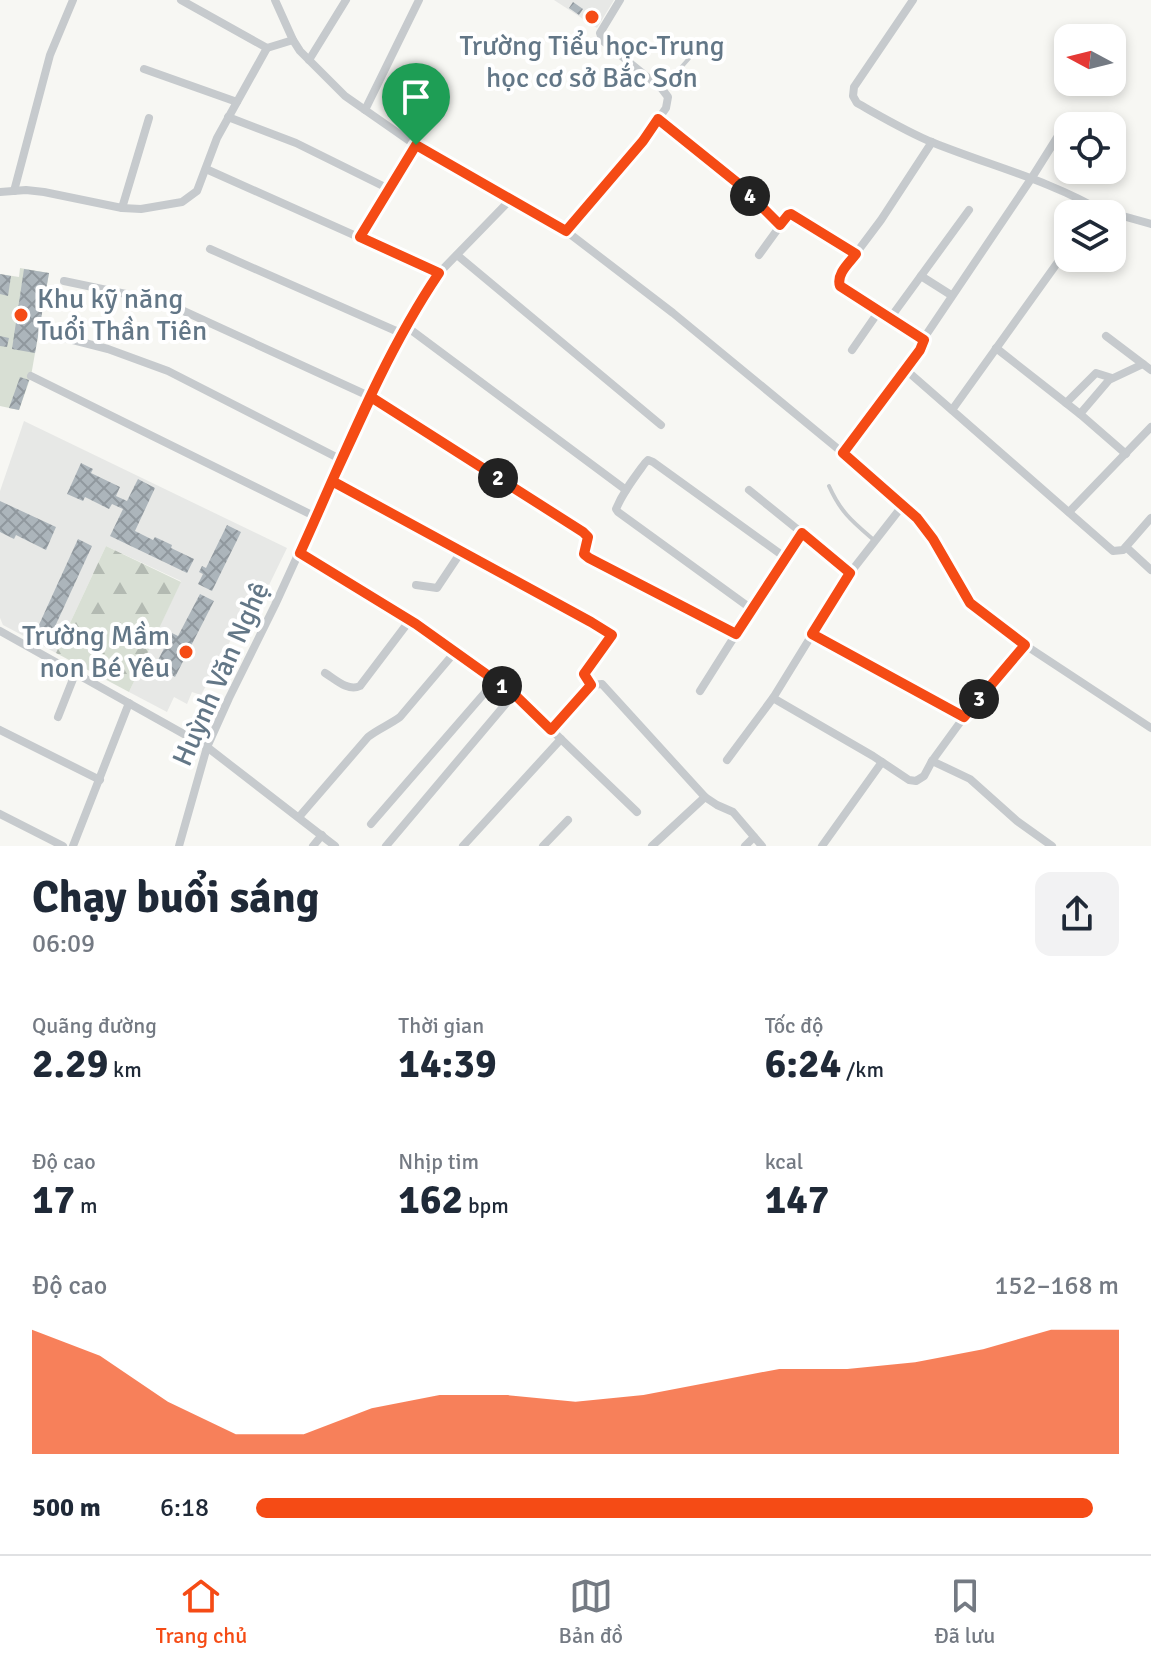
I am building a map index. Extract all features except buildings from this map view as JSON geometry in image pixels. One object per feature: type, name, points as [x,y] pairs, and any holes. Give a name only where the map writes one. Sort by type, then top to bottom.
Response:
[{"type":"street","points":[[14,191],[50,55],[73,0]]},
{"type":"street","points":[[181,0],[267,48]]},
{"type":"street","points":[[275,0],[300,51],[345,96],[416,145],[566,231],[673,313],[917,518],[933,539],[970,603],[1025,645],[1151,728]]},
{"type":"street","points":[[309,60],[346,0]]},
{"type":"street","points":[[365,110],[419,0]]},
{"type":"street","points":[[566,231],[643,141],[666,108],[668,97],[662,89],[603,41],[600,33],[620,0]]},
{"type":"street","points":[[913,0],[854,87],[853,96],[857,103],[932,142],[1067,192],[1081,200]]},
{"type":"street","points":[[0,192],[44,192],[122,208],[141,209],[182,202],[197,191],[217,138],[267,48],[293,40]]},
{"type":"street","points":[[144,69],[237,102]]},
{"type":"street","points":[[228,117],[296,143],[389,189]]},
{"type":"street","points":[[122,208],[149,118]]},
{"type":"street","points":[[658,119],[740,185],[780,225]]},
{"type":"street","points":[[924,340],[840,286],[838,280],[932,142]]},
{"type":"street","points":[[843,453],[920,350],[951,295],[1054,142]]},
{"type":"street","points":[[360,237],[416,145]]},
{"type":"street","points":[[206,169],[439,273]]},
{"type":"street","name":"Huỳnh Văn Nghệ","points":[[179,846],[207,747],[405,330],[439,273],[511,199]]},
{"type":"street","points":[[888,317],[969,210]]},
{"type":"street","points":[[759,255],[791,214],[856,254]]},
{"type":"street","points":[[1126,216],[1151,224]]},
{"type":"street","points":[[210,249],[405,330],[626,490]]},
{"type":"street","points":[[457,255],[661,425]]},
{"type":"street","points":[[952,410],[1054,267]]},
{"type":"street","points":[[921,276],[951,295]]},
{"type":"street","points":[[64,281],[164,302],[371,397],[583,532],[588,537],[584,554],[589,558],[736,634]]},
{"type":"street","points":[[852,350],[879,311]]},
{"type":"street","points":[[1106,336],[1147,367]]},
{"type":"street","points":[[65,338],[108,349],[168,371],[342,460]]},
{"type":"street","points":[[996,348],[1126,454]]},
{"type":"street","points":[[1080,414],[1112,378],[1147,367]]},
{"type":"street","points":[[906,370],[1113,551],[1123,550],[1151,518]]},
{"type":"street","points":[[1066,403],[1096,373],[1112,378]]},
{"type":"street","points":[[31,376],[316,517]]},
{"type":"street","points":[[1069,512],[1151,427]]},
{"type":"street","points":[[753,610],[618,512],[617,504],[648,460],[786,558]]},
{"type":"street","points":[[332,481],[612,635],[584,674],[591,685]]},
{"type":"street","points":[[749,490],[850,573]]},
{"type":"street","points":[[727,760],[773,698],[850,573],[903,505]]},
{"type":"street","points":[[700,691],[802,533]]},
{"type":"street","points":[[1126,547],[1151,570]]},
{"type":"street","points":[[416,585],[437,588],[461,552]]},
{"type":"street","points":[[300,553],[410,620],[514,694],[637,812]]},
{"type":"street","points":[[325,673],[348,687],[355,689],[360,686],[410,620]]},
{"type":"street","points":[[0,631],[207,747],[335,846]]},
{"type":"street","points":[[812,634],[964,717]]},
{"type":"street","points":[[773,698],[909,780],[916,781],[924,776],[964,717],[1025,645]]},
{"type":"street","points":[[299,817],[368,737],[400,717],[455,652]]},
{"type":"street","points":[[58,717],[75,674]]},
{"type":"street","points":[[371,824],[495,681]]},
{"type":"street","points":[[551,730],[591,685],[602,684],[705,797],[733,812],[762,846]]},
{"type":"street","points":[[386,846],[514,694]]},
{"type":"street","points":[[73,846],[129,703]]},
{"type":"street","points":[[0,730],[100,780]]},
{"type":"street","points":[[463,846],[561,739]]},
{"type":"street","points":[[932,761],[970,779],[1017,821],[1052,846]]},
{"type":"street","points":[[822,846],[882,762]]},
{"type":"street","points":[[652,846],[705,797]]},
{"type":"street","points":[[0,814],[63,846]]},
{"type":"street","points":[[543,846],[568,820]]},
{"type":"street","points":[[313,846],[322,835]]},
{"type":"street","points":[[745,846],[754,837]]},
{"type":"lane","points":[[662,89],[692,55]]},
{"type":"lane","points":[[829,486],[848,518],[875,541]]},
{"type":"shaded area","name":"Trường Tiểu học-Trung học cơ sở Bắc Sơn","points":[[554,0],[614,0],[597,28]]},
{"type":"shaded area","points":[[24,421],[287,548],[254,616],[246,612],[201,695],[192,692],[187,704],[174,697],[167,712],[129,692],[181,581],[106,546],[56,653],[3,625],[0,618],[0,491]]},
{"type":"green space","name":"Khu kỹ năng Tuổi Thần Tiên","points":[[20,268],[49,273],[31,376],[19,410],[0,406],[0,274],[19,277]]},
{"type":"green space","points":[[106,546],[181,582],[129,692],[56,653]]},
{"type":"place","name":"Trường Tiểu học-Trung học cơ sở Bắc Sơn","points":[[592,17]]},
{"type":"place","name":"Khu kỹ năng Tuổi Thần Tiên","points":[[21,315]]},
{"type":"place","name":"Trường Mầm non Bé Yêu","points":[[186,652]]},
{"type":"route","points":[[416,145],[360,237],[439,273],[393,352],[360,419],[300,553],[416,624],[514,694],[551,730],[591,685],[584,674],[612,635],[591,622],[466,555],[332,481],[360,419],[371,397],[583,532],[588,537],[584,554],[589,558],[736,634],[802,533],[850,573],[812,634],[964,717],[1025,645],[970,603],[933,539],[917,518],[843,453],[920,350],[924,340],[840,286],[839,276],[856,254],[791,214],[780,225],[740,185],[658,119],[566,231],[416,145]]}]
